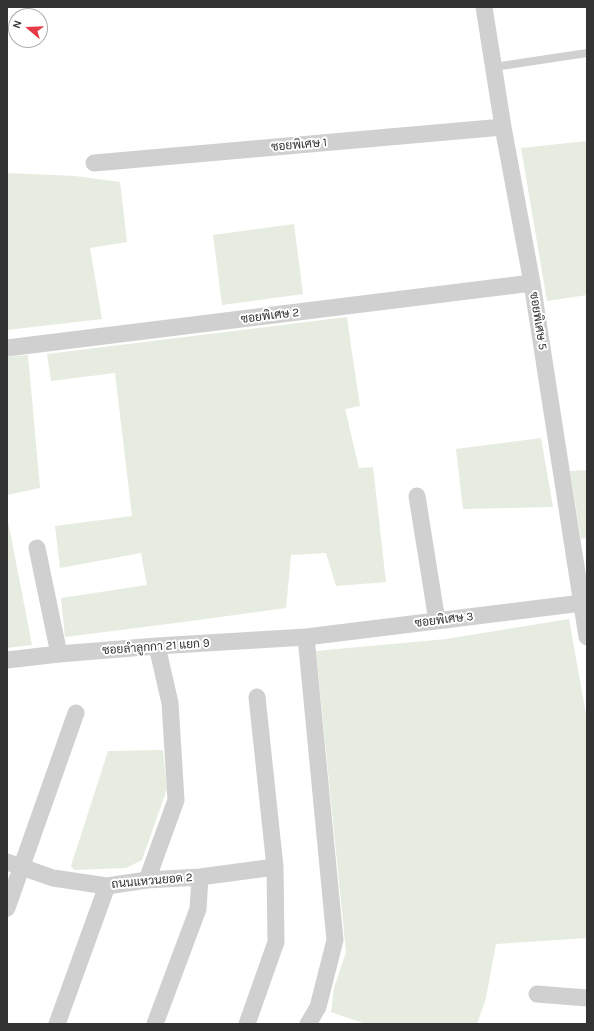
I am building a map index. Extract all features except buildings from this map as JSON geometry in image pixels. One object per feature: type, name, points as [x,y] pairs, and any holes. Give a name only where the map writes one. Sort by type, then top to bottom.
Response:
[{"type":"street","name":"ซอยพิเศษ 5","points":[[484,7],[532,284],[583,600],[587,637]]},
{"type":"street","name":"ซอยพิเศษ 1","points":[[94,163],[504,128]]},
{"type":"street","name":"ซอยพิเศษ 2","points":[[7,348],[532,284]]},
{"type":"street","points":[[417,496],[437,621]]},
{"type":"street","points":[[37,548],[59,654]]},
{"type":"street","name":"ซอยพิเศษ 3","points":[[306,637],[437,621],[583,600]]},
{"type":"street","points":[[306,637],[335,940],[318,1007],[308,1024]]},
{"type":"street","name":"ซอยลำลูกกา 21 แยก 9","points":[[7,660],[157,646],[306,637]]},
{"type":"street","points":[[147,880],[176,800],[170,703],[157,646]]},
{"type":"street","points":[[247,1024],[276,942],[275,867],[256,697]]},
{"type":"street","points":[[7,908],[14,864],[76,713]]},
{"type":"street","name":"ถนนแหวนยอด 2","points":[[14,864],[53,878],[107,886],[147,880],[200,877],[275,867]]},
{"type":"street","points":[[155,1024],[198,909],[200,877]]},
{"type":"street","points":[[57,1024],[107,886]]},
{"type":"street","points":[[537,994],[587,998]]},
{"type":"lane","points":[[494,67],[587,53]]},
{"type":"shaded area","points":[[587,141],[587,295],[547,301],[521,148]]},
{"type":"shaded area","points":[[7,173],[75,176],[120,182],[127,242],[90,248],[102,319],[7,330]]},
{"type":"shaded area","points":[[294,224],[303,294],[222,305],[213,235]]},
{"type":"shaded area","points":[[347,317],[360,406],[345,409],[359,468],[373,467],[386,582],[336,586],[326,553],[291,555],[286,608],[65,637],[61,598],[147,585],[141,553],[60,568],[55,526],[132,516],[115,373],[51,381],[47,354]]},
{"type":"shaded area","points":[[28,355],[40,488],[7,495],[7,357]]},
{"type":"shaded area","points":[[541,438],[553,507],[463,509],[456,449]]},
{"type":"shaded area","points":[[587,470],[587,538],[581,539],[570,471]]},
{"type":"shaded area","points":[[7,516],[32,645],[7,648]]},
{"type":"shaded area","points":[[569,619],[587,720],[587,938],[496,944],[486,998],[477,1024],[366,1024],[331,1012],[334,988],[346,952],[316,651],[446,639]]},
{"type":"shaded area","points":[[163,750],[167,789],[142,860],[126,868],[74,870],[71,866],[108,751]]}]
